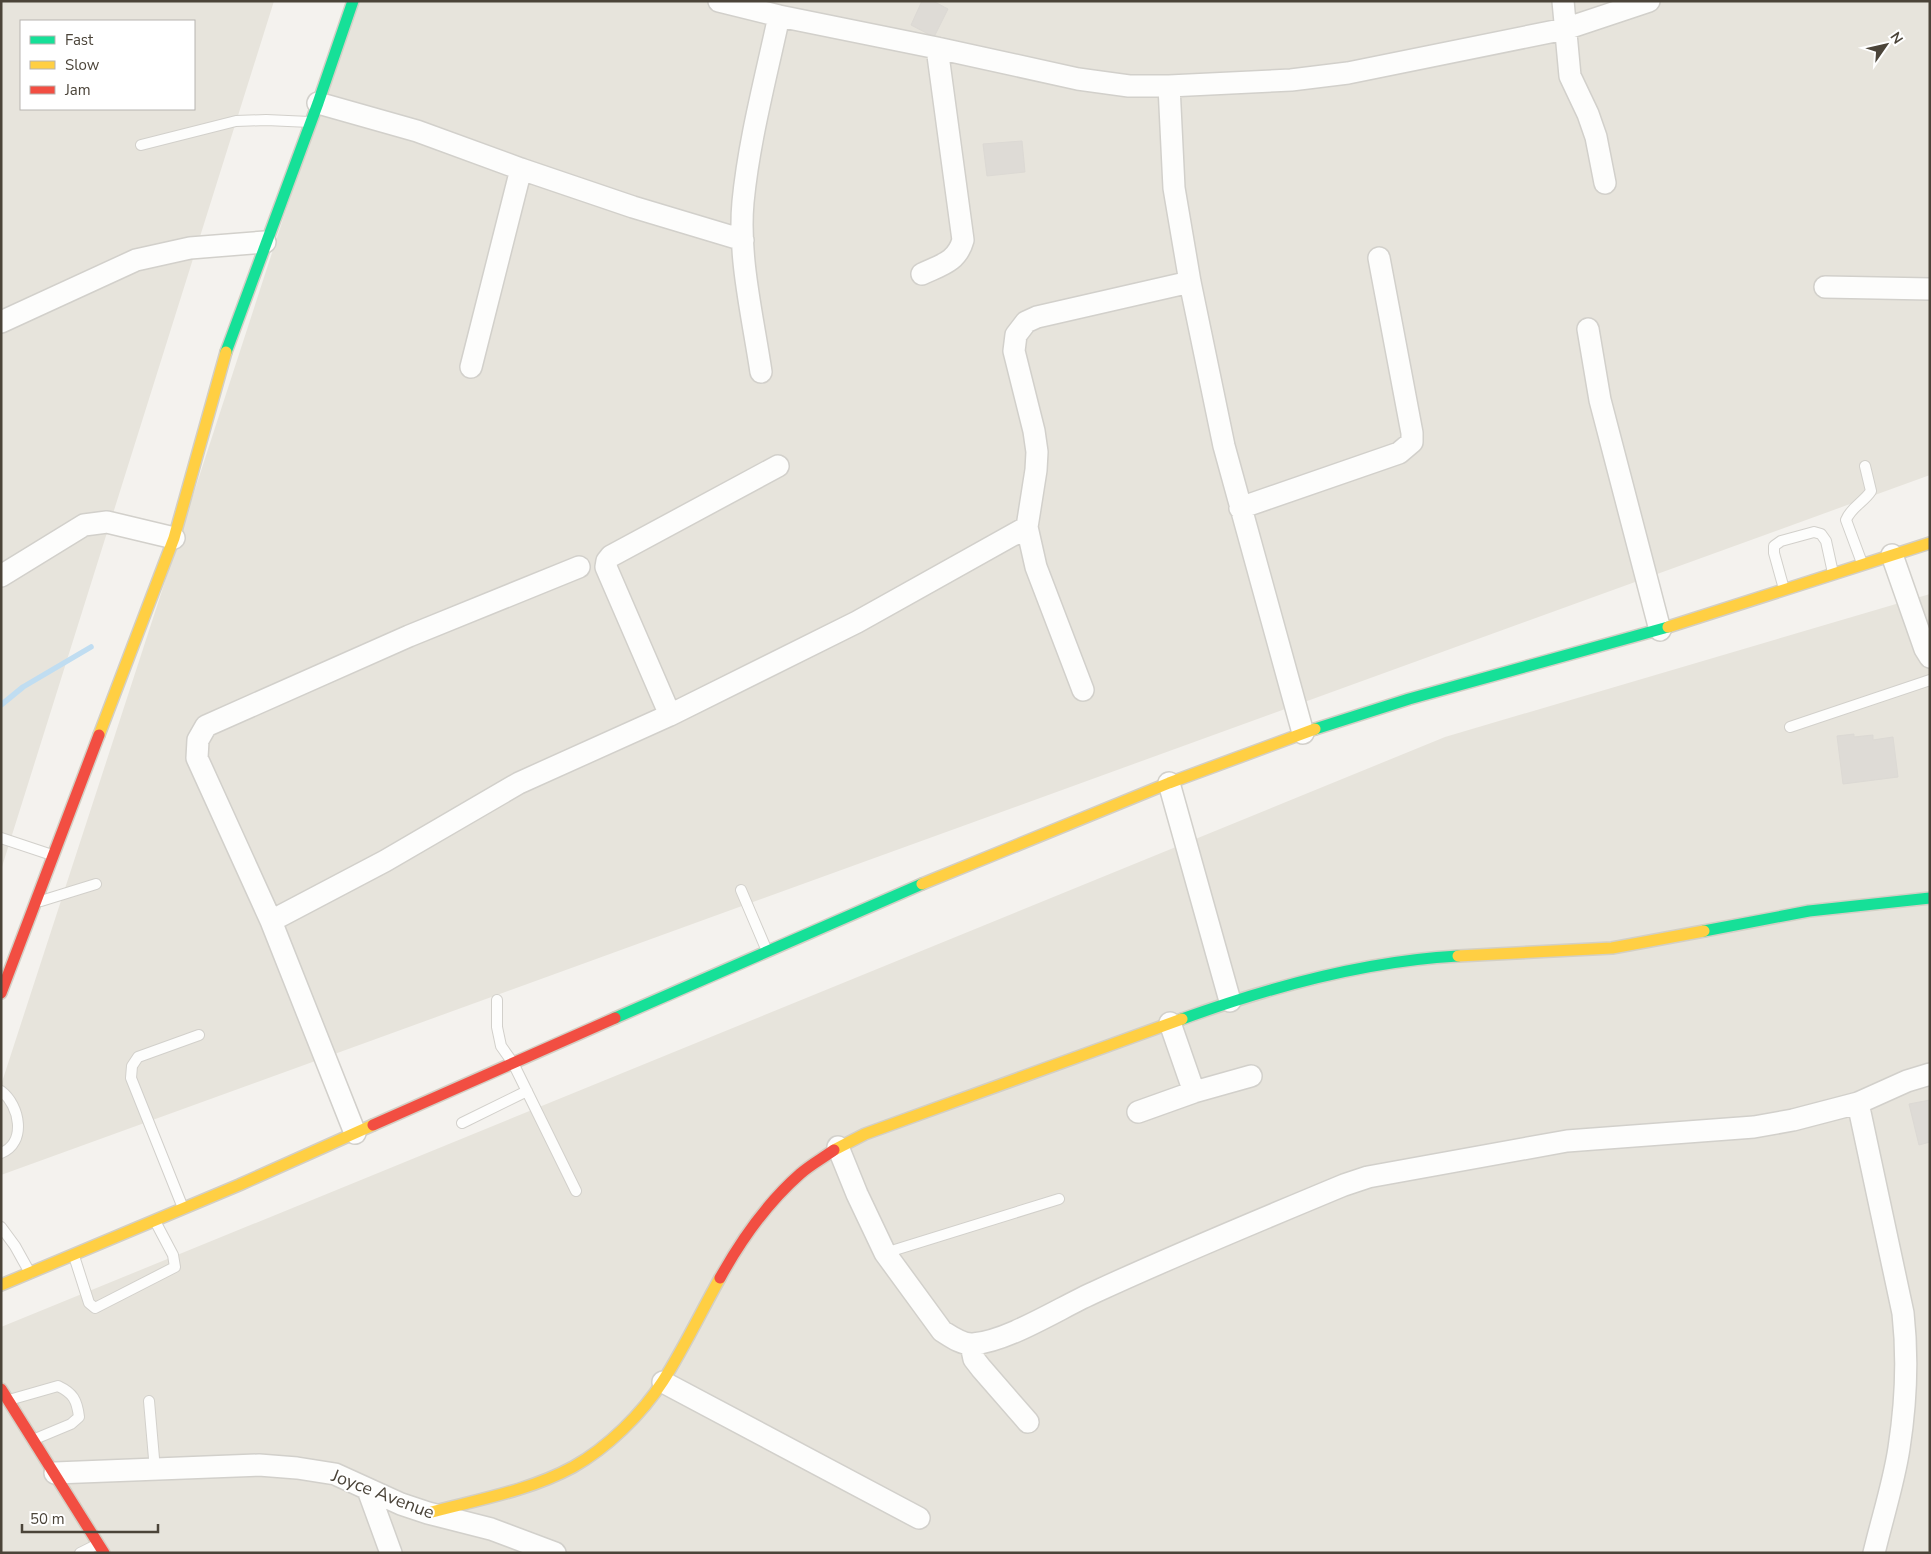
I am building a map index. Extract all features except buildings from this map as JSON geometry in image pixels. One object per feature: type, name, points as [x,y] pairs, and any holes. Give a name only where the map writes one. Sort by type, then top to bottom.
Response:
[{"type":"street","points":[[1,993],[6,964],[35,903],[174,538],[218,376],[235,324],[314,113],[353,1]]},
{"type":"street","points":[[719,1],[779,16],[1107,84],[1169,86],[1291,80],[1348,73],[1565,29],[1649,1]]},
{"type":"street","points":[[1563,1],[1570,76],[1588,114],[1596,137],[1605,183]]},
{"type":"street","points":[[761,372],[743,240],[743,203],[753,140],[779,16]]},
{"type":"street","points":[[922,274],[954,258],[960,250],[963,240],[937,48]]},
{"type":"street","points":[[1169,86],[1174,188],[1190,282],[1224,446],[1303,733]]},
{"type":"street","points":[[314,113],[417,131],[633,207],[743,240]]},
{"type":"street","points":[[471,367],[521,169]]},
{"type":"street","points":[[1,322],[136,260],[190,248],[265,242]]},
{"type":"street","points":[[1240,508],[1399,453],[1412,442],[1412,433],[1379,258]]},
{"type":"street","points":[[1083,690],[1036,568],[1027,527],[1037,452],[1034,431],[1014,351],[1016,335],[1026,322],[1038,317],[1190,282]]},
{"type":"street","points":[[1825,287],[1930,289]]},
{"type":"street","points":[[1588,329],[1600,400],[1660,630]]},
{"type":"street","points":[[670,715],[606,567],[607,561],[611,556],[778,466]]},
{"type":"street","points":[[1,576],[84,525],[107,522],[174,538]]},
{"type":"street","points":[[271,920],[385,860],[519,783],[670,715],[858,622],[1027,527]]},
{"type":"street","points":[[1,1285],[184,1209],[935,878],[1169,783],[1303,733],[1409,700],[1660,630],[1930,543]]},
{"type":"street","points":[[1892,554],[1925,649],[1930,657]]},
{"type":"street","points":[[355,1133],[271,920],[197,758],[198,740],[206,726],[410,636],[579,567]]},
{"type":"street","points":[[1169,783],[1230,1001]]},
{"type":"street","points":[[428,1513],[534,1484],[573,1467],[607,1444],[634,1418],[663,1382],[738,1245],[769,1207],[800,1174],[838,1146],[874,1130],[1230,1001],[1368,965],[1434,957],[1612,948],[1809,911],[1930,898]]},
{"type":"street","points":[[1170,1023],[1194,1092]]},
{"type":"street","points":[[838,1146],[857,1194],[885,1253],[942,1331],[955,1339],[971,1345],[1021,1329],[1069,1304],[1179,1253],[1344,1185],[1368,1177],[1567,1141],[1769,1124],[1793,1120],[1858,1103],[1907,1081],[1930,1074]]},
{"type":"street","points":[[1138,1112],[1194,1092],[1251,1076]]},
{"type":"street","points":[[1858,1103],[1904,1313],[1906,1342],[1906,1369],[1899,1449],[1874,1553]]},
{"type":"street","points":[[971,1345],[974,1359],[1028,1422]]},
{"type":"street","points":[[663,1382],[919,1518]]},
{"type":"street","points":[[1,1389],[101,1548]]},
{"type":"street","name":"Joyce Avenue","points":[[55,1473],[260,1465],[335,1474],[368,1490],[428,1513],[491,1529],[555,1553]]},
{"type":"street","points":[[368,1490],[391,1553]]},
{"type":"lane","points":[[141,145],[236,121],[266,120],[314,113]]},
{"type":"lane","points":[[1862,564],[1846,520],[1850,512],[1867,498],[1871,491],[1865,466]]},
{"type":"lane","points":[[1784,590],[1774,553],[1774,546],[1782,541],[1814,532],[1821,534],[1826,542],[1833,574]]},
{"type":"lane","points":[[1790,728],[1930,680]]},
{"type":"lane","points":[[1,838],[53,855]]},
{"type":"lane","points":[[35,903],[96,884]]},
{"type":"lane","points":[[741,890],[768,952]]},
{"type":"lane","points":[[497,1000],[497,1027],[501,1046],[513,1063],[576,1191]]},
{"type":"lane","points":[[184,1209],[131,1078],[132,1066],[138,1057],[199,1035]]},
{"type":"lane","points":[[1,1091],[14,1107],[18,1127],[18,1138],[9,1150],[1,1152]]},
{"type":"lane","points":[[462,1123],[527,1091]]},
{"type":"lane","points":[[885,1253],[1059,1199]]},
{"type":"lane","points":[[74,1255],[89,1303],[95,1308],[175,1267],[173,1255],[155,1221]]},
{"type":"lane","points":[[1,1227],[15,1246],[30,1274]]},
{"type":"lane","points":[[8,1400],[58,1386],[70,1392],[78,1407],[78,1417],[71,1424],[33,1439]]},
{"type":"lane","points":[[149,1401],[155,1470]]},
{"type":"lane","points":[[80,1553],[101,1548]]},
{"type":"shaded area","points":[[1,1],[274,1],[1,870]]},
{"type":"shaded area","points":[[354,1],[1930,1],[1930,475],[1,1175],[1,1085]]},
{"type":"shaded area","points":[[1930,594],[1930,1553],[1,1553],[1,1327],[1445,737]]},
{"type":"waterway","points":[[1,705],[23,687],[91,647]]},
{"type":"traffic: fast","points":[[226,352],[318,103],[353,1]]},
{"type":"traffic: fast","points":[[1315,729],[1409,699],[1668,627]]},
{"type":"traffic: fast","points":[[615,1018],[922,884]]},
{"type":"traffic: fast","points":[[1704,931],[1809,911],[1930,898]]},
{"type":"traffic: fast","points":[[1182,1019],[1249,996],[1318,977],[1388,963],[1458,956]]},
{"type":"traffic: slow","points":[[99,735],[174,538],[226,352]]},
{"type":"traffic: slow","points":[[1668,627],[1930,543]]},
{"type":"traffic: slow","points":[[922,884],[1169,783],[1315,729]]},
{"type":"traffic: slow","points":[[1458,956],[1612,948],[1704,931]]},
{"type":"traffic: slow","points":[[834,1150],[865,1134],[1182,1019]]},
{"type":"traffic: slow","points":[[1,1285],[239,1185],[373,1125]]},
{"type":"traffic: slow","points":[[428,1513],[520,1489],[539,1482],[573,1467],[611,1440],[645,1406],[663,1381],[720,1278]]},
{"type":"traffic: jam","points":[[1,993],[99,735]]},
{"type":"traffic: jam","points":[[373,1125],[615,1018]]},
{"type":"traffic: jam","points":[[720,1278],[746,1236],[777,1197],[804,1171],[834,1150]]},
{"type":"traffic: jam","points":[[1,1389],[104,1553]]}]
